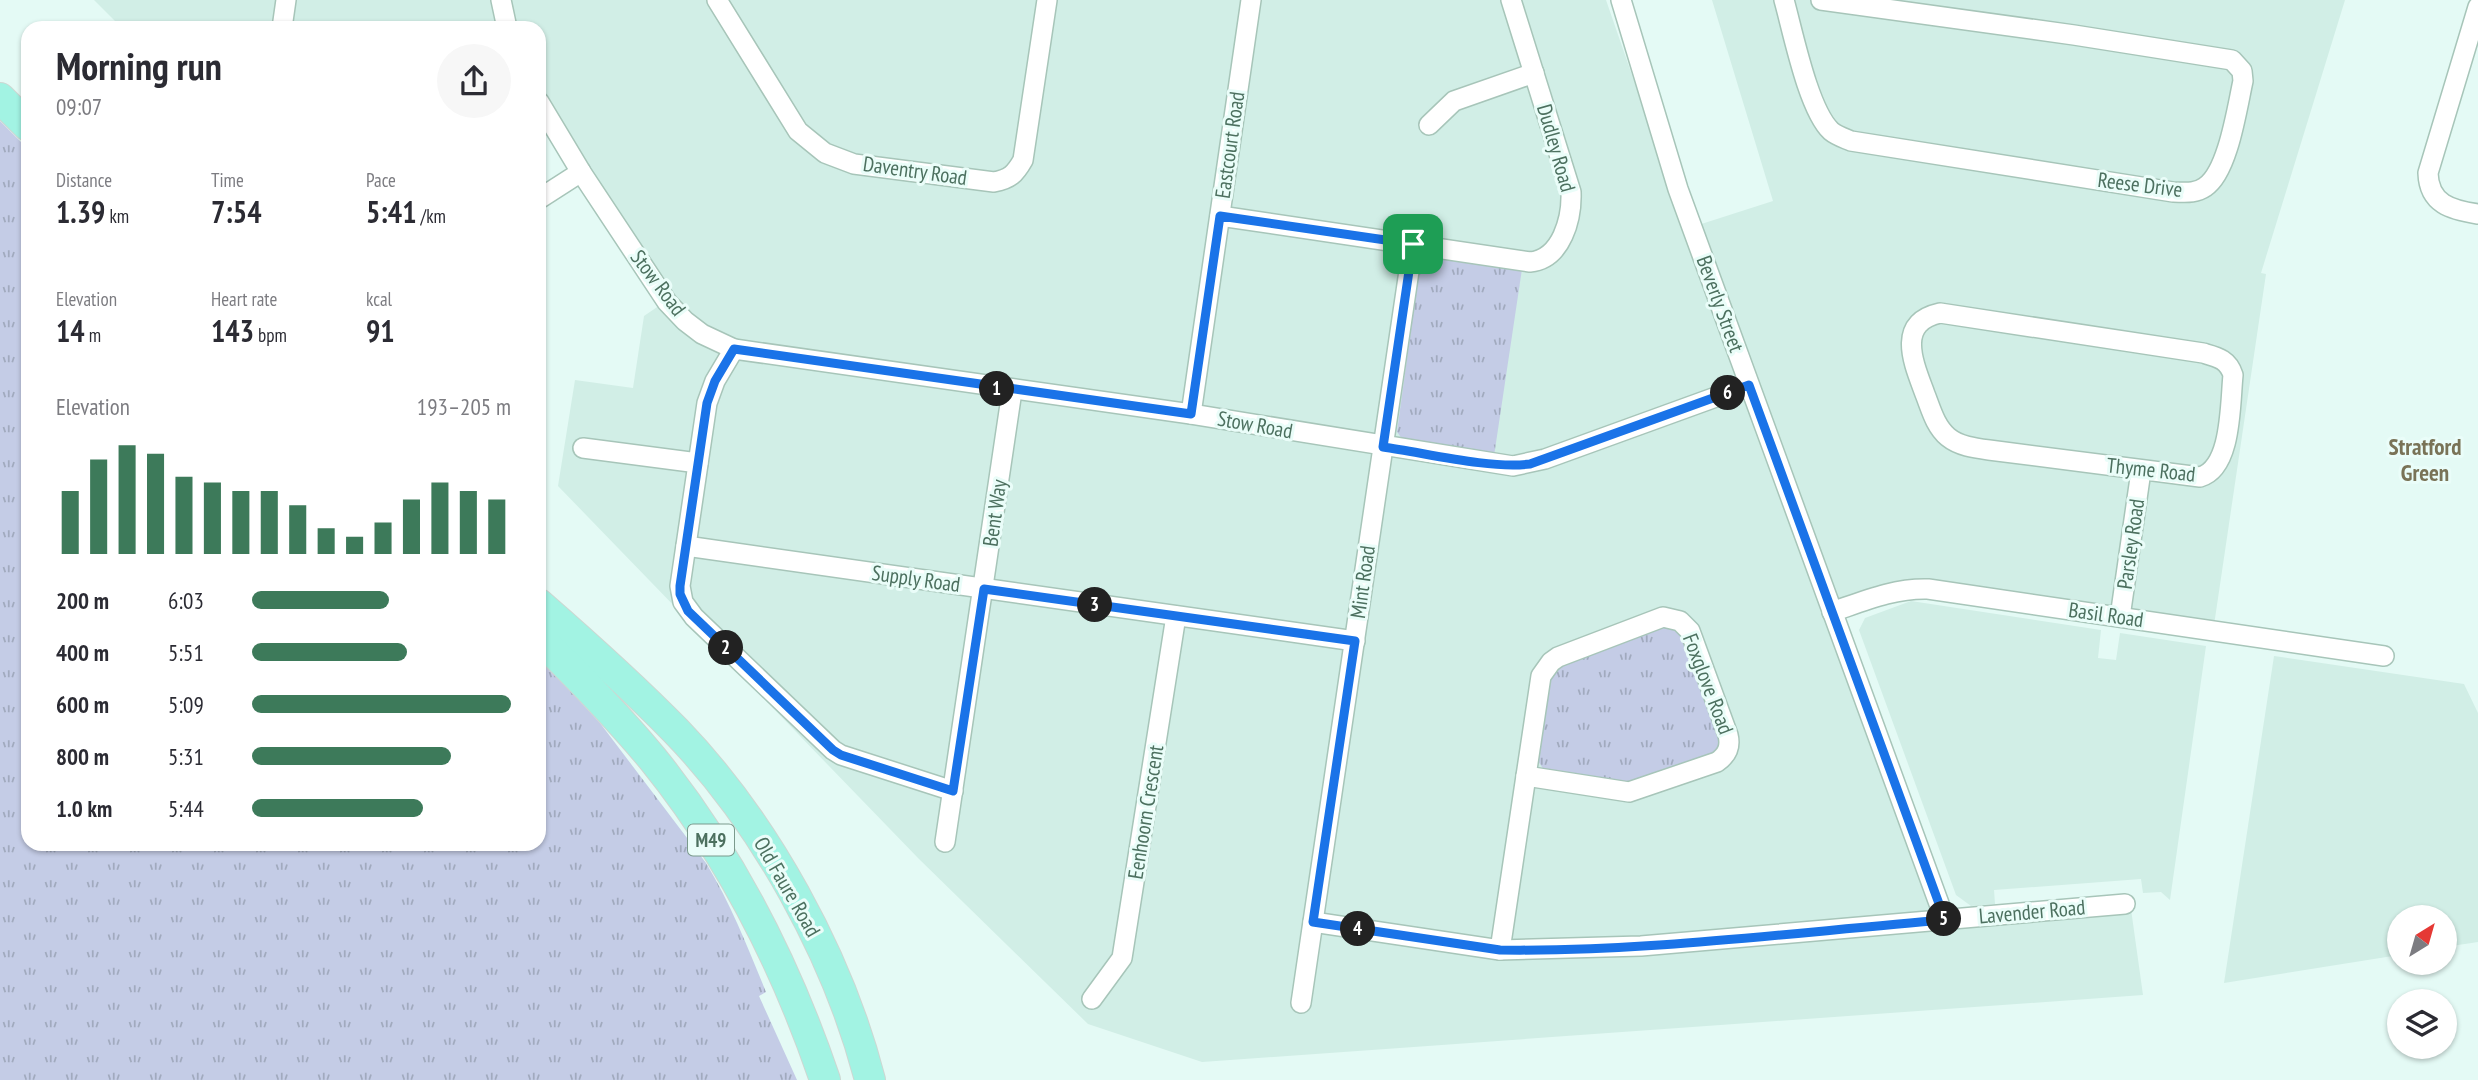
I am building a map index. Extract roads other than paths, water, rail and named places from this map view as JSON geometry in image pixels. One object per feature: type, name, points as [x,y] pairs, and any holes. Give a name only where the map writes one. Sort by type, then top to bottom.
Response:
[{"type":"main road","points":[[0,98],[21,119]]},
{"type":"main road","name":"Old Faure Road","points":[[546,610],[606,663],[677,732],[735,801],[777,864],[814,934],[844,1000],[870,1080]]},
{"type":"main road","name":"Old Faure Road","points":[[546,645],[652,758],[702,827],[738,884],[777,960],[805,1021],[825,1080]]},
{"type":"street","points":[[283,21],[286,0]]},
{"type":"street","points":[[501,0],[506,21]]},
{"type":"street","name":"Daventry Road","points":[[717,0],[798,131],[825,153],[854,164],[994,182],[1007,179],[1016,172],[1023,160],[1047,0]]},
{"type":"street","name":"Eastcourt Road","points":[[1191,414],[1251,0]]},
{"type":"street","name":"Dudley Road","points":[[1220,216],[1530,262],[1544,259],[1553,251],[1569,220],[1571,192],[1511,0]]},
{"type":"street","name":"Beverly Street","points":[[1621,0],[1678,189],[1945,920]]},
{"type":"street","name":"Reese Drive","points":[[1784,0],[1819,113],[1832,131],[1851,141],[2173,192],[2196,192],[2206,187],[2222,165],[2243,81],[2242,71],[2232,61],[2087,37],[1821,0]]},
{"type":"street","points":[[2478,7],[2428,173],[2431,190],[2442,205],[2478,214]]},
{"type":"street","points":[[1429,125],[1454,101],[1534,73]]},
{"type":"street","name":"Stow Road","points":[[546,114],[580,172],[667,302],[702,334],[734,349],[1012,391],[1191,414],[1513,466],[1530,464],[1749,385]]},
{"type":"street","points":[[546,194],[580,172]]},
{"type":"street","name":"Mint Road","points":[[1301,1003],[1413,244]]},
{"type":"street","name":"Thyme Road","points":[[1940,313],[2203,353],[2226,361],[2233,375],[2230,413],[2221,459],[2213,472],[2200,477],[2141,471],[1959,444],[1946,435],[1936,422],[1910,355],[1917,325],[1927,316],[1940,313]]},
{"type":"street","points":[[734,349],[715,381],[707,403],[680,586],[680,594],[688,611],[822,743],[841,755],[953,791]]},
{"type":"street","name":"Bent Way","points":[[945,842],[1012,391]]},
{"type":"street","points":[[583,447],[698,463]]},
{"type":"street","name":"Parsley Road","points":[[2120,617],[2141,471]]},
{"type":"street","name":"Supply Road","points":[[686,546],[1355,641]]},
{"type":"street","name":"Basil Road","points":[[1832,612],[1911,588],[2384,656]]},
{"type":"street","name":"Eenhoorn Crescent","points":[[1092,999],[1122,958],[1176,616]]},
{"type":"street","name":"Foxglove Road","points":[[1500,950],[1526,776],[1541,676],[1551,662],[1663,617],[1675,618],[1685,624],[1692,635],[1728,735],[1730,743],[1724,757],[1717,762],[1629,792],[1526,776]]},
{"type":"street","name":"Lavender Road","points":[[1313,922],[1500,950],[1641,946],[2125,904]]},
{"type":"district","name":"Stratford Green","points":[[2425,460]]}]
